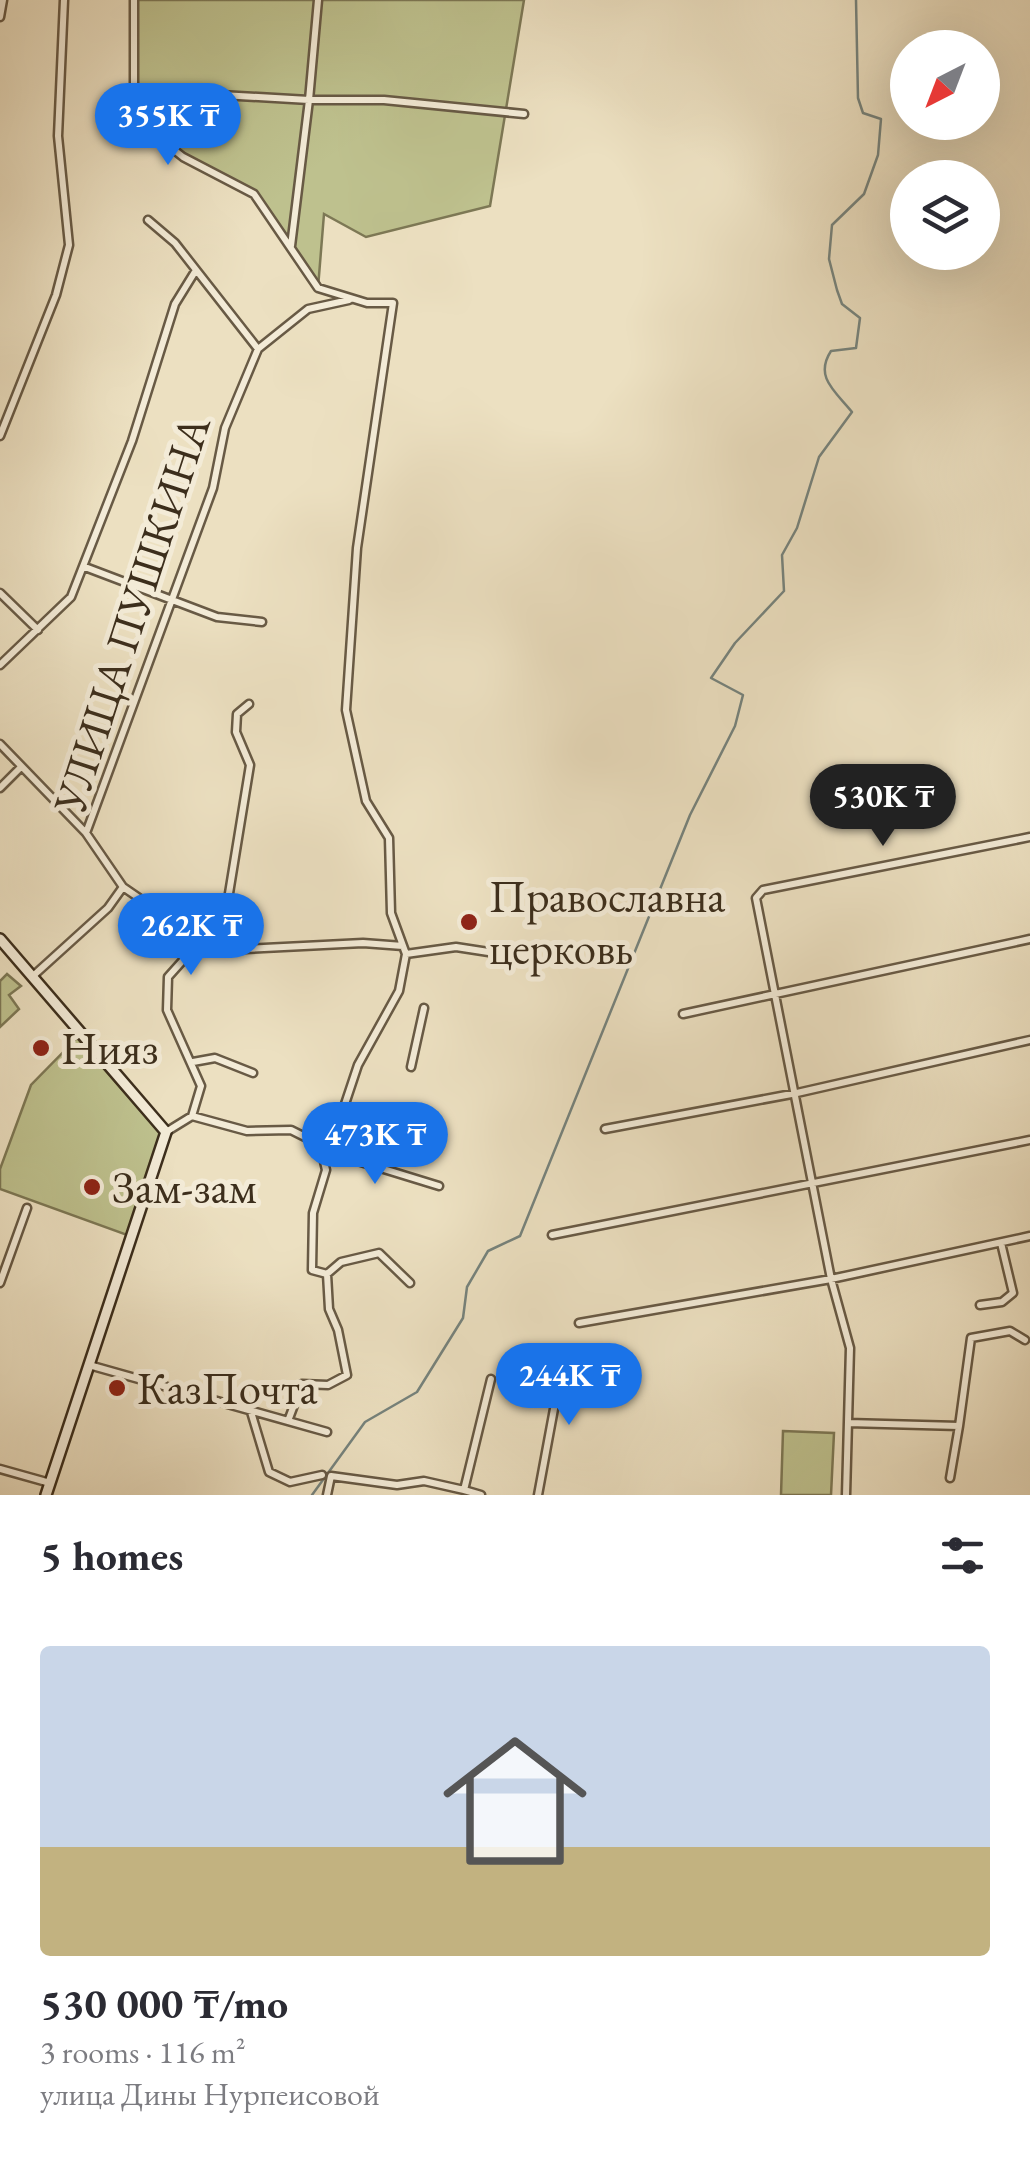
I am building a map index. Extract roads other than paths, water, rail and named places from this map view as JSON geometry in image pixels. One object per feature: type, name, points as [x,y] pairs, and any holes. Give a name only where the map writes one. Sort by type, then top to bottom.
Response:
[{"type":"street","points":[[0,17],[3,0]]},
{"type":"street","points":[[0,436],[56,295],[69,244],[58,136],[64,0]]},
{"type":"street","points":[[134,0],[134,118],[183,157],[254,194],[318,288],[354,299],[393,303],[356,548],[346,710],[366,801],[390,838],[391,912],[405,951],[398,991],[358,1065],[342,1113],[326,1134],[308,1139],[291,1130],[247,1131],[192,1116]]},
{"type":"street","points":[[291,247],[318,0]]},
{"type":"street","points":[[134,90],[384,100],[524,114]]},
{"type":"street","points":[[148,220],[175,243],[258,349]]},
{"type":"street","points":[[0,666],[71,596],[154,376],[175,304],[196,270]]},
{"type":"street","name":"УЛИЦА ПУШКИНА","points":[[123,887],[86,833],[213,488],[225,428],[258,349],[308,309],[354,299]]},
{"type":"street","points":[[85,567],[217,617],[262,622]]},
{"type":"street","points":[[0,593],[38,630]]},
{"type":"street","points":[[214,940],[222,930],[250,765],[236,732],[237,714],[249,704]]},
{"type":"street","points":[[0,744],[86,833]]},
{"type":"street","points":[[0,788],[21,768]]},
{"type":"street","points":[[846,1495],[850,1348],[812,1185],[756,898],[764,890],[1030,837]]},
{"type":"street","points":[[33,976],[108,908],[123,887],[190,933],[214,940],[226,950],[362,943],[405,951],[456,947],[508,955],[525,950]]},
{"type":"street","points":[[190,933],[194,948]]},
{"type":"street","points":[[683,1014],[1030,938]]},
{"type":"street","points":[[46,1495],[166,1132],[192,1116],[200,1086],[193,1062],[167,1010],[168,977],[205,939]]},
{"type":"street","points":[[0,940],[166,1132]]},
{"type":"street","points":[[411,1067],[424,1008]]},
{"type":"street","points":[[605,1130],[797,1093],[1030,1040]]},
{"type":"street","points":[[193,1062],[216,1058],[253,1073]]},
{"type":"street","points":[[318,1136],[325,1152],[326,1170],[310,1244],[312,1270],[327,1274]]},
{"type":"street","points":[[552,1234],[1030,1140]]},
{"type":"street","points":[[325,1152],[439,1186]]},
{"type":"street","points":[[0,1283],[27,1208]]},
{"type":"street","points":[[579,1323],[832,1279],[1030,1236]]},
{"type":"street","points":[[980,1305],[1002,1302],[1012,1294],[1001,1242]]},
{"type":"street","points":[[327,1274],[341,1262],[379,1253],[410,1283]]},
{"type":"street","points":[[288,1421],[302,1384],[328,1385],[347,1374],[338,1330],[329,1309],[327,1274]]},
{"type":"street","points":[[950,1478],[971,1338],[1010,1331],[1025,1340]]},
{"type":"street","points":[[538,1495],[564,1355]]},
{"type":"street","points":[[89,1365],[326,1432]]},
{"type":"street","points":[[464,1490],[492,1379]]},
{"type":"street","points":[[251,1410],[269,1472],[290,1482],[322,1475]]},
{"type":"street","points":[[848,1422],[958,1426]]},
{"type":"street","points":[[0,1469],[50,1483]]},
{"type":"street","points":[[327,1495],[331,1476],[397,1486],[424,1481],[481,1495]]},
{"type":"waterway","points":[[312,1495],[365,1422],[417,1392],[463,1318],[467,1287],[488,1251],[520,1236],[690,815],[735,726],[743,695],[711,678],[735,643],[784,591],[782,555],[797,528],[819,457],[852,412],[833,390],[825,369],[831,351],[856,348],[860,318],[842,304],[837,290],[829,259],[832,225],[864,194],[878,155],[881,119],[863,113],[858,98],[856,0]]},
{"type":"place","name":"Православна церковь","points":[[469,922]]},
{"type":"place","name":"Нияз","points":[[41,1048]]},
{"type":"place","name":"Зам-зам","points":[[92,1187]]},
{"type":"place","name":"КазПочта","points":[[117,1388]]}]
